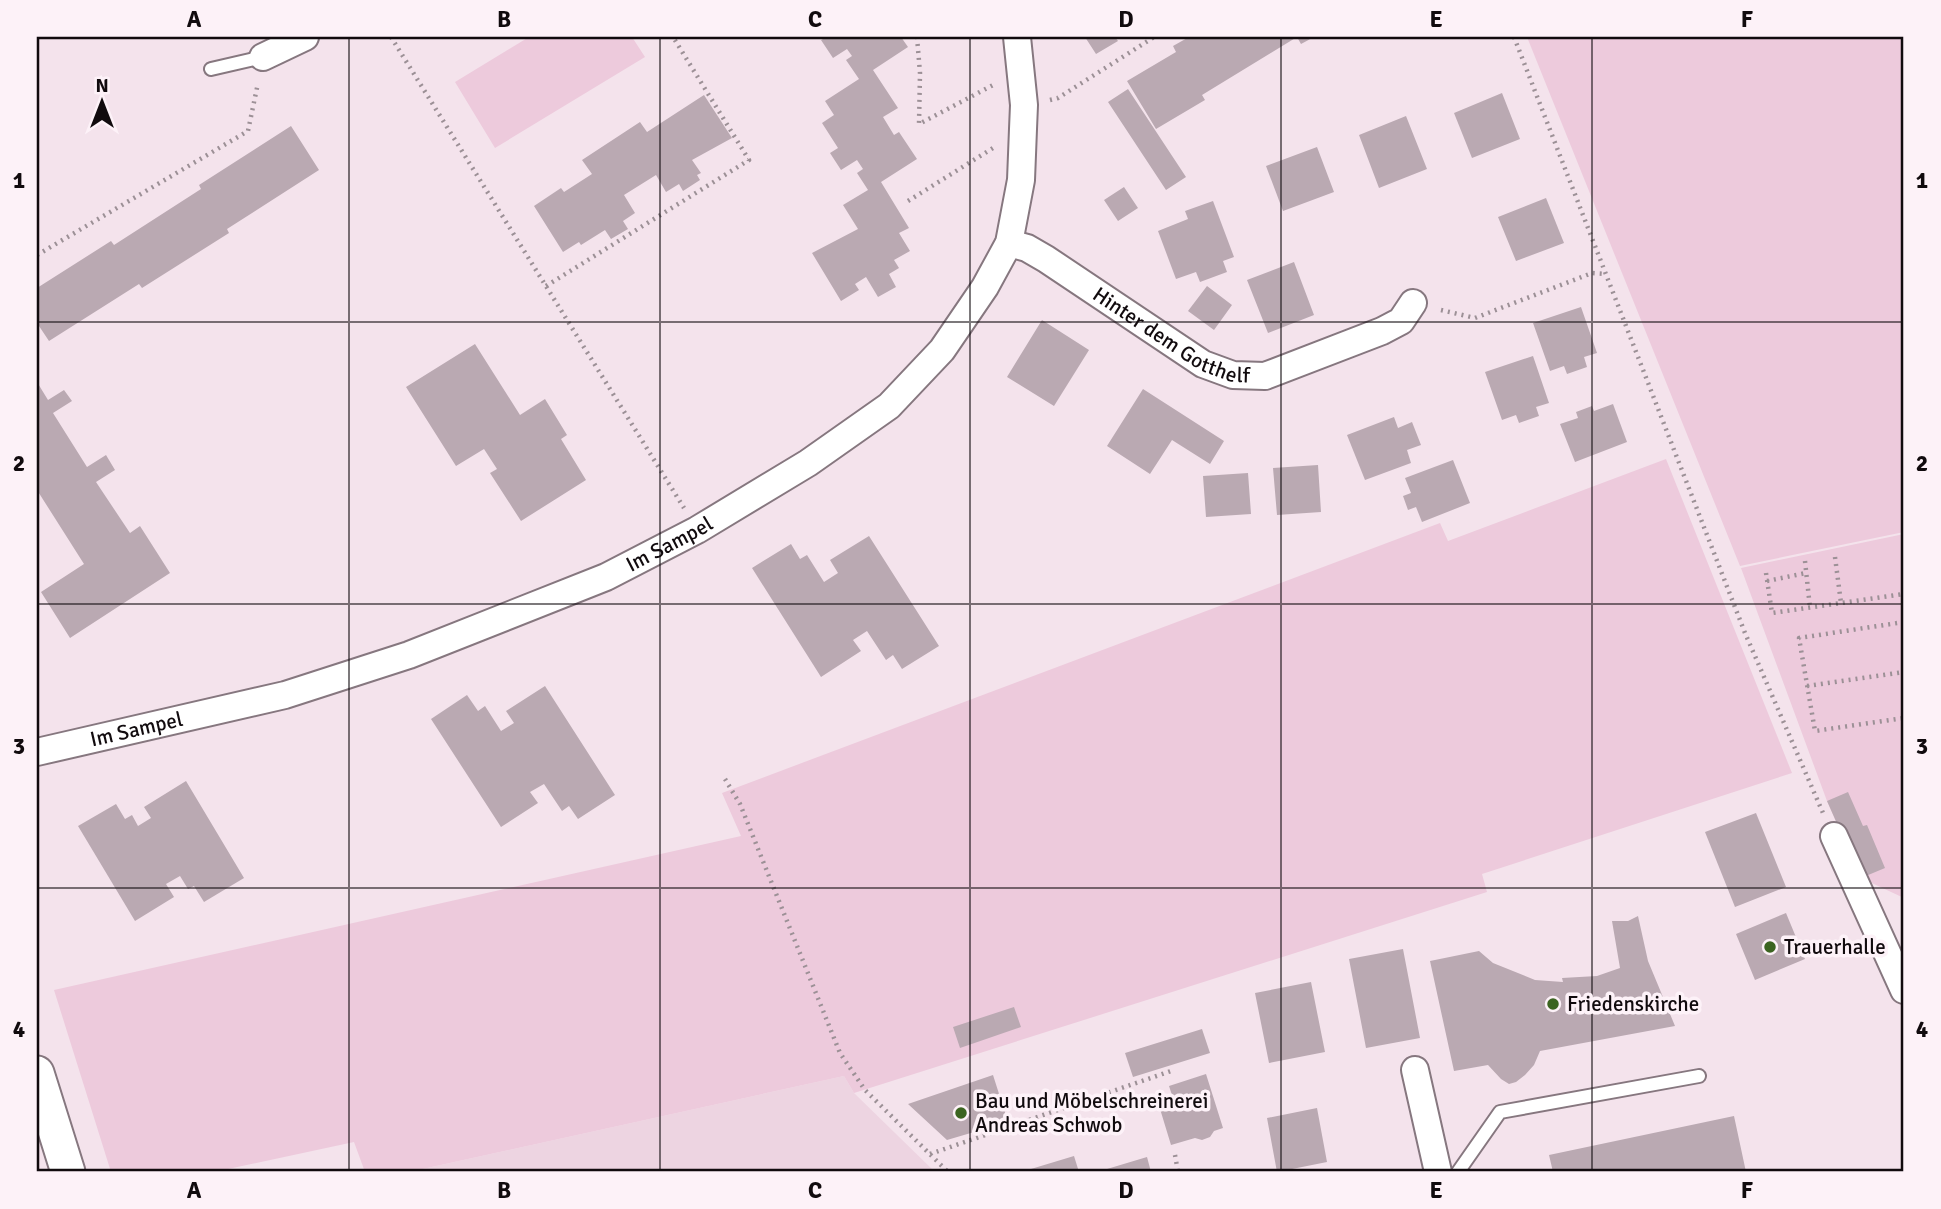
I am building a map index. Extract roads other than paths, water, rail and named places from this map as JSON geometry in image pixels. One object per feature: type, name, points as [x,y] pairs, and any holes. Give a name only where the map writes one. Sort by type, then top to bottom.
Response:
[{"type":"street","points":[[263,57],[304,37]]},
{"type":"street","name":"Im Sampel","points":[[37,752],[285,695],[408,655],[606,577],[697,530],[808,463],[888,406],[942,350],[985,287],[1009,243],[1021,180],[1024,117],[1017,37]]},
{"type":"street","name":"Hinter dem Gotthelf","points":[[1009,243],[1027,248],[1046,259],[1203,364],[1233,375],[1265,376],[1382,331],[1401,320],[1413,303]]},
{"type":"street","points":[[1833,836],[1904,990]]},
{"type":"street","points":[[1415,1070],[1438,1172]]},
{"type":"street","points":[[37,1073],[68,1172]]},
{"type":"lane","points":[[211,69],[263,57]]},
{"type":"lane","points":[[1458,1172],[1500,1112],[1699,1076]]},
{"type":"place","name":"Trauerhalle","points":[[1770,947]]},
{"type":"place","name":"Friedenskirche","points":[[1553,1004]]},
{"type":"place","name":"Bau und Möbelschreinerei Andreas Schwob","points":[[961,1113]]}]
